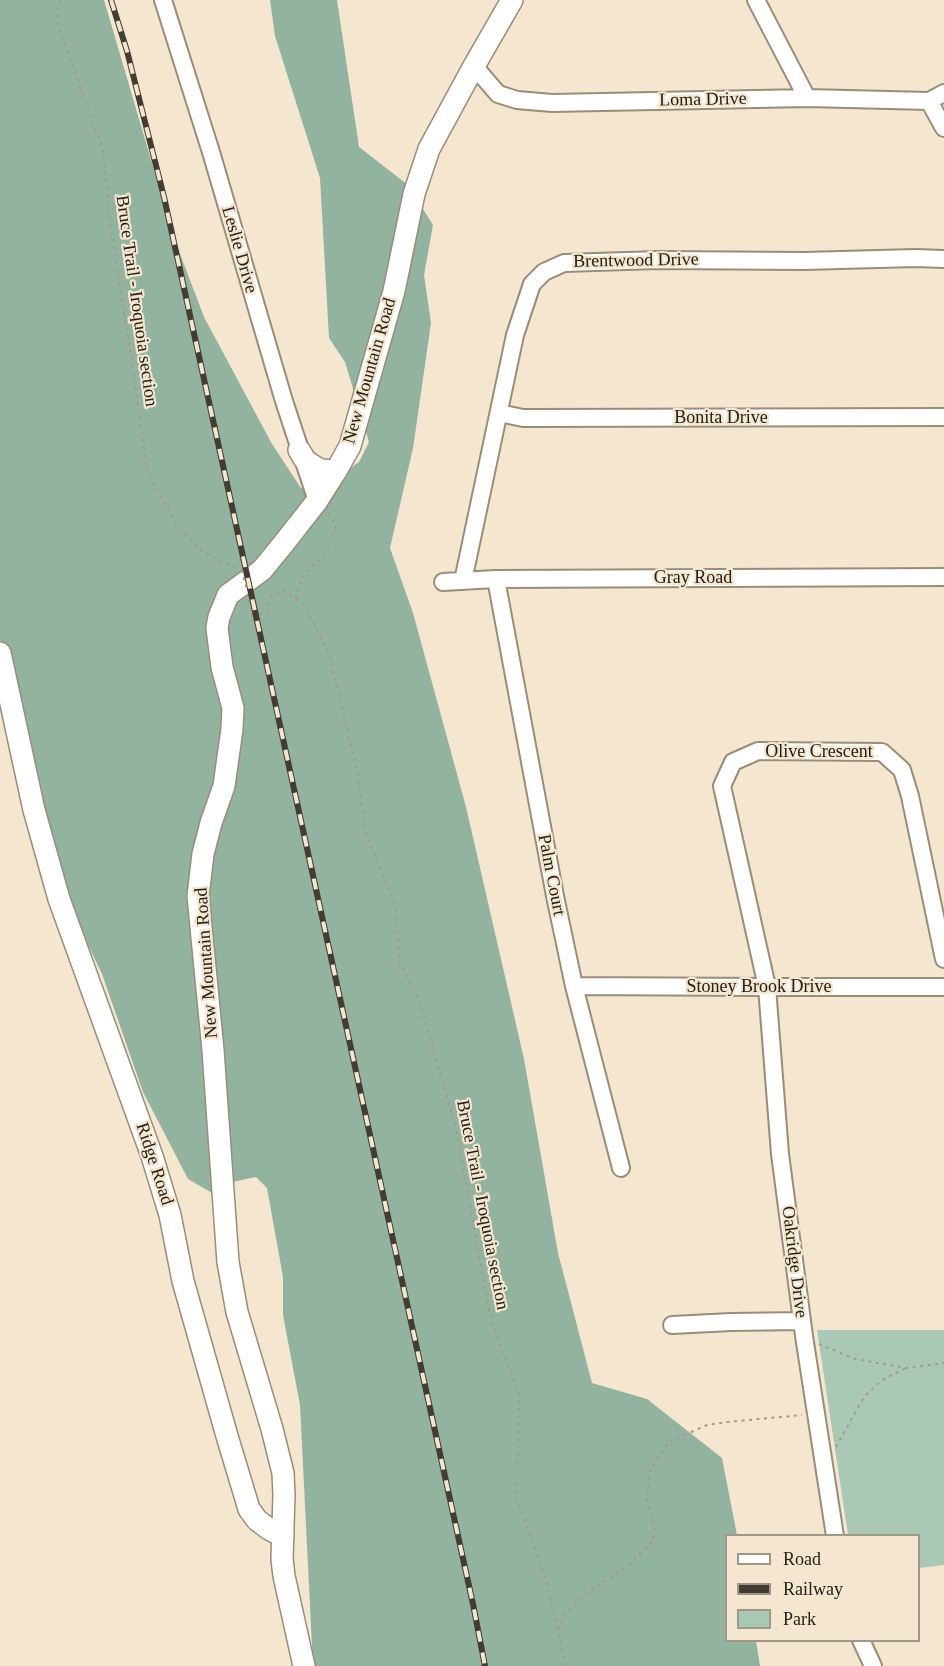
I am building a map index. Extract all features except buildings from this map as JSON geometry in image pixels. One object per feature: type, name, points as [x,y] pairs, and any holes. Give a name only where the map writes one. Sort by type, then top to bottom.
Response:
[{"type":"main road","name":"New Mountain Road","points":[[283,1536],[283,1473],[237,1312],[228,1262],[213,1050],[198,896],[203,854],[224,786],[232,729],[232,708],[217,638],[219,617],[228,595],[262,570],[317,500],[350,446],[394,291],[414,194],[429,149],[512,0]]},
{"type":"main road","points":[[299,450],[305,460],[315,467],[321,470],[336,471]]},
{"type":"main road","name":"Ridge Road","points":[[0,653],[34,810],[59,899],[152,1156],[170,1215],[183,1281],[249,1509],[257,1520],[283,1536]]},
{"type":"main road","points":[[246,1499],[256,1507],[269,1509],[284,1495]]},
{"type":"main road","points":[[283,1536],[284,1576],[304,1666]]},
{"type":"street","name":"Leslie Drive","points":[[163,0],[211,152],[299,450],[317,500]]},
{"type":"street","points":[[756,0],[807,98]]},
{"type":"street","name":"Loma Drive","points":[[474,66],[498,94],[517,100],[552,103],[937,97]]},
{"type":"street","points":[[937,97],[944,128]]},
{"type":"street","name":"Brentwood Drive","points":[[463,580],[515,335],[532,284],[544,272],[564,263],[658,260],[944,259]]},
{"type":"street","name":"Bonita Drive","points":[[499,413],[523,418],[944,417]]},
{"type":"street","name":"Gray Road","points":[[443,582],[496,579],[944,577]]},
{"type":"street","name":"Palm Court","points":[[496,579],[574,986],[621,1168]]},
{"type":"street","name":"Olive Crescent","points":[[767,987],[722,786],[733,762],[758,751],[882,752],[902,770],[910,796],[944,959]]},
{"type":"street","name":"Stoney Brook Drive","points":[[574,986],[944,987]]},
{"type":"street","name":"Oakridge Drive","points":[[767,987],[780,1154],[815,1413],[835,1534]]},
{"type":"street","points":[[672,1325],[731,1322],[803,1329]]},
{"type":"street","points":[[861,1642],[873,1666]]},
{"type":"path","name":"Bruce Trail - Iroquoia section","points":[[60,0],[57,22],[103,150],[110,222],[147,472],[176,523],[202,552],[242,570],[252,615],[262,614],[268,610],[272,594],[285,591],[304,605],[329,653],[357,770],[366,834],[396,907],[399,961],[419,1000],[456,1128],[489,1311],[519,1394],[517,1499],[545,1578],[566,1666]]},
{"type":"path","points":[[296,599],[302,577],[327,552],[336,526],[317,500]]},
{"type":"path","points":[[803,1329],[836,1352],[855,1359],[906,1368]]},
{"type":"path","points":[[823,1468],[864,1397],[882,1380],[906,1368],[944,1362]]},
{"type":"path","points":[[558,1630],[565,1615],[590,1591],[627,1567],[653,1541],[655,1528],[647,1501],[650,1469],[669,1442],[707,1425],[815,1413]]},
{"type":"green space","points":[[0,0],[104,0],[174,238],[204,317],[272,444],[301,488],[320,489],[359,462],[369,442],[345,362],[329,338],[320,178],[275,36],[270,0],[337,0],[359,147],[408,185],[433,225],[424,275],[431,323],[413,448],[390,548],[413,613],[466,807],[524,1059],[558,1253],[592,1383],[647,1399],[722,1458],[737,1534],[725,1534],[725,1642],[756,1642],[760,1666],[313,1666],[300,1405],[283,1315],[283,1277],[267,1188],[256,1177],[232,1182],[212,1193],[188,1179],[143,1092],[102,974],[43,850],[0,640]]},
{"type":"green space","points":[[817,1330],[944,1330],[944,1565],[920,1568],[920,1534],[848,1534]]},
{"type":"railway","points":[[111,0],[127,51],[164,197],[485,1666]]}]
